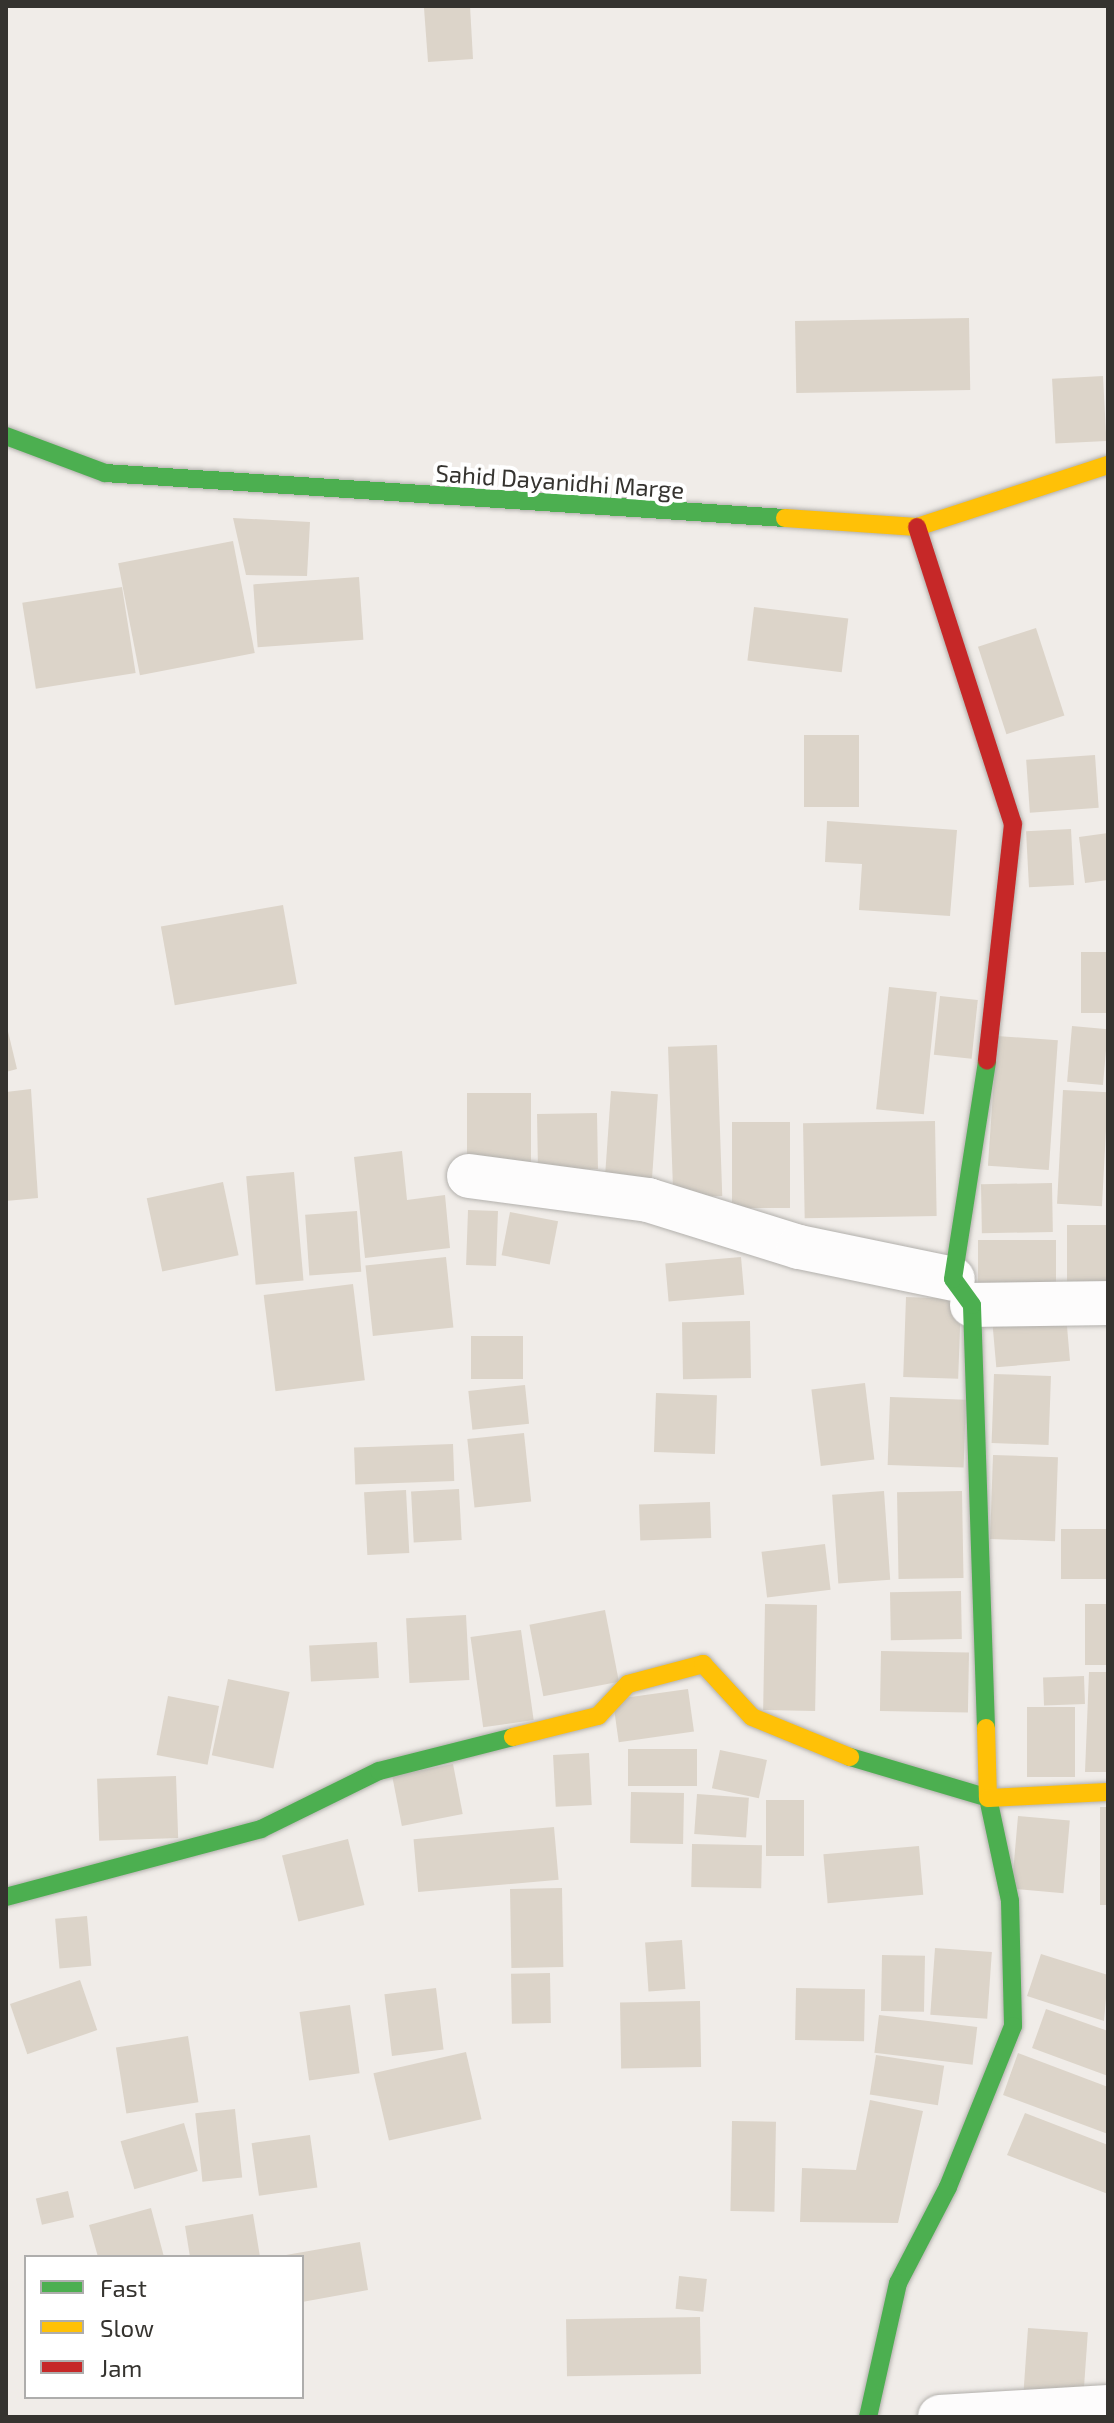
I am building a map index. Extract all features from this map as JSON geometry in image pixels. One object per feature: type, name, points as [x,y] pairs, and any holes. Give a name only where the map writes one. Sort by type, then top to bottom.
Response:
[{"type":"street","name":"Sahid Dayanidhi Marge","points":[[6,436],[105,473],[917,527],[1108,465]]},
{"type":"street","points":[[868,2417],[898,2283],[948,2187],[1013,2026],[1010,1901],[988,1798],[962,1292],[1013,824],[917,527]]},
{"type":"street","points":[[469,1176],[648,1200],[799,1247],[962,1292],[1108,1303]]},
{"type":"street","points":[[6,1897],[261,1829],[379,1771],[598,1716],[628,1684],[703,1664],[752,1717],[873,1767],[988,1798],[1108,1792]]},
{"type":"street","points":[[940,2417],[1108,2407]]},
{"type":"building","points":[[470,6],[473,59],[428,62],[424,8]]},
{"type":"building","points":[[969,318],[970,390],[796,393],[795,321]]},
{"type":"building","points":[[1103,376],[1106,441],[1055,444],[1052,379]]},
{"type":"building","points":[[233,518],[310,522],[307,576],[246,575]]},
{"type":"building","points":[[233,541],[255,653],[140,675],[118,563]]},
{"type":"building","points":[[359,577],[363,640],[258,647],[253,584]]},
{"type":"building","points":[[122,587],[136,673],[36,689],[22,603]]},
{"type":"building","points":[[754,607],[848,619],[842,672],[747,661]]},
{"type":"building","points":[[1036,628],[1064,715],[1006,734],[978,647]]},
{"type":"building","points":[[804,735],[859,735],[859,807],[804,807]]},
{"type":"building","points":[[1095,755],[1099,808],[1030,813],[1026,760]]},
{"type":"building","points":[[827,821],[957,830],[950,916],[859,910],[862,864],[825,862]]},
{"type":"building","points":[[1071,829],[1074,885],[1029,887],[1026,831]]},
{"type":"building","points":[[1108,833],[1108,880],[1085,883],[1079,837]]},
{"type":"building","points":[[283,905],[297,984],[175,1005],[161,927]]},
{"type":"building","points":[[1081,952],[1108,952],[1108,1013],[1081,1013]]},
{"type":"building","points":[[889,987],[937,992],[924,1114],[876,1109]]},
{"type":"building","points":[[940,996],[978,1000],[972,1059],[934,1055]]},
{"type":"building","points":[[6,1023],[17,1069],[6,1072]]},
{"type":"building","points":[[1072,1026],[1108,1029],[1103,1085],[1067,1082]]},
{"type":"building","points":[[997,1036],[1058,1040],[1049,1170],[988,1166]]},
{"type":"building","points":[[717,1045],[722,1196],[673,1198],[668,1047]]},
{"type":"building","points":[[31,1089],[38,1198],[6,1201],[6,1092]]},
{"type":"building","points":[[1063,1090],[1108,1092],[1102,1206],[1057,1204]]},
{"type":"building","points":[[611,1091],[658,1094],[652,1182],[605,1179]]},
{"type":"building","points":[[467,1093],[531,1093],[531,1165],[467,1165]]},
{"type":"building","points":[[597,1113],[598,1169],[538,1170],[537,1114]]},
{"type":"building","points":[[935,1121],[937,1216],[805,1218],[803,1123]]},
{"type":"building","points":[[732,1122],[790,1122],[790,1208],[732,1208]]},
{"type":"building","points":[[402,1151],[407,1200],[445,1195],[450,1248],[365,1258],[354,1157]]},
{"type":"building","points":[[294,1172],[303,1281],[256,1285],[246,1176]]},
{"type":"building","points":[[223,1182],[239,1255],[162,1272],[147,1198]]},
{"type":"building","points":[[1052,1183],[1053,1232],[982,1233],[981,1184]]},
{"type":"building","points":[[468,1210],[498,1211],[496,1266],[466,1265]]},
{"type":"building","points":[[357,1211],[361,1272],[309,1275],[305,1215]]},
{"type":"building","points":[[510,1212],[558,1221],[550,1265],[502,1255]]},
{"type":"building","points":[[1067,1225],[1108,1225],[1108,1292],[1067,1292]]},
{"type":"building","points":[[978,1240],[1056,1240],[1056,1289],[978,1289]]},
{"type":"building","points":[[446,1257],[453,1328],[373,1336],[365,1265]]},
{"type":"building","points":[[741,1257],[744,1295],[669,1301],[665,1264]]},
{"type":"building","points":[[353,1284],[365,1380],[275,1391],[264,1295]]},
{"type":"building","points":[[906,1297],[961,1299],[958,1379],[903,1377]]},
{"type":"building","points":[[1066,1315],[1070,1361],[996,1367],[992,1321]]},
{"type":"building","points":[[750,1321],[751,1378],[683,1379],[682,1322]]},
{"type":"building","points":[[471,1336],[523,1336],[523,1379],[471,1379]]},
{"type":"building","points":[[994,1374],[1051,1376],[1049,1445],[992,1443]]},
{"type":"building","points":[[865,1383],[874,1459],[821,1466],[811,1390]]},
{"type":"building","points":[[525,1385],[529,1424],[472,1430],[468,1391]]},
{"type":"building","points":[[656,1393],[717,1395],[715,1454],[654,1452]]},
{"type":"building","points":[[890,1397],[966,1400],[964,1468],[888,1465]]},
{"type":"building","points":[[524,1433],[531,1502],[475,1508],[467,1439]]},
{"type":"building","points":[[453,1444],[454,1481],[355,1484],[354,1447]]},
{"type":"building","points":[[993,1455],[1058,1457],[1055,1541],[990,1539]]},
{"type":"building","points":[[459,1489],[462,1540],[414,1542],[411,1492]]},
{"type":"building","points":[[406,1490],[409,1553],[367,1555],[364,1492]]},
{"type":"building","points":[[884,1491],[890,1580],[838,1583],[832,1495]]},
{"type":"building","points":[[962,1491],[964,1578],[899,1579],[897,1492]]},
{"type":"building","points":[[710,1502],[711,1538],[640,1540],[639,1504]]},
{"type":"building","points":[[1061,1529],[1108,1529],[1108,1579],[1061,1579]]},
{"type":"building","points":[[825,1544],[831,1590],[767,1597],[761,1552]]},
{"type":"building","points":[[961,1591],[962,1639],[891,1640],[890,1592]]},
{"type":"building","points":[[765,1604],[817,1605],[815,1711],[763,1710]]},
{"type":"building","points":[[1085,1604],[1108,1604],[1108,1665],[1085,1665]]},
{"type":"building","points":[[605,1610],[619,1682],[543,1696],[529,1625]]},
{"type":"building","points":[[466,1615],[469,1680],[409,1683],[406,1618]]},
{"type":"building","points":[[521,1630],[534,1720],[483,1727],[470,1637]]},
{"type":"building","points":[[377,1642],[379,1678],[311,1682],[309,1646]]},
{"type":"building","points":[[881,1651],[969,1653],[968,1713],[880,1711]]},
{"type":"building","points":[[1089,1672],[1108,1672],[1108,1772],[1085,1772]]},
{"type":"building","points":[[1084,1676],[1085,1704],[1044,1705],[1043,1677]]},
{"type":"building","points":[[228,1679],[290,1692],[273,1768],[212,1755]]},
{"type":"building","points":[[688,1689],[694,1732],[619,1742],[613,1700]]},
{"type":"building","points":[[168,1696],[219,1706],[208,1765],[157,1755]]},
{"type":"building","points":[[1027,1707],[1075,1707],[1075,1777],[1027,1777]]},
{"type":"building","points":[[628,1749],[697,1749],[697,1786],[628,1786]]},
{"type":"building","points":[[720,1750],[767,1760],[759,1798],[712,1788]]},
{"type":"building","points":[[589,1753],[592,1805],[556,1807],[553,1755]]},
{"type":"building","points":[[453,1764],[463,1814],[402,1826],[392,1776]]},
{"type":"building","points":[[176,1776],[178,1838],[99,1841],[97,1779]]},
{"type":"building","points":[[631,1792],[684,1793],[683,1844],[630,1843]]},
{"type":"building","points":[[697,1794],[749,1798],[746,1838],[694,1834]]},
{"type":"building","points":[[766,1800],[804,1800],[804,1856],[766,1856]]},
{"type":"building","points":[[1100,1807],[1108,1807],[1108,1905],[1100,1905]]},
{"type":"building","points":[[1018,1816],[1070,1821],[1063,1893],[1012,1889]]},
{"type":"building","points":[[554,1827],[559,1880],[418,1892],[414,1839]]},
{"type":"building","points":[[348,1839],[364,1905],[298,1921],[282,1855]]},
{"type":"building","points":[[692,1844],[762,1845],[761,1888],[691,1887]]},
{"type":"building","points":[[919,1846],[923,1895],[828,1903],[823,1854]]},
{"type":"building","points":[[562,1888],[563,1967],[511,1968],[510,1889]]},
{"type":"building","points":[[87,1916],[91,1966],[59,1969],[55,1919]]},
{"type":"building","points":[[682,1940],[685,1989],[649,1991],[645,1943]]},
{"type":"building","points":[[935,1948],[992,1952],[987,2019],[930,2015]]},
{"type":"building","points":[[1041,1954],[1108,1975],[1104,2021],[1027,1996]]},
{"type":"building","points":[[882,1955],[925,1956],[924,2012],[881,2011]]},
{"type":"building","points":[[550,1973],[551,2023],[512,2024],[511,1974]]},
{"type":"building","points":[[80,1980],[97,2030],[27,2054],[10,2004]]},
{"type":"building","points":[[436,1988],[444,2050],[392,2056],[384,1994]]},
{"type":"building","points":[[796,1988],[865,1989],[864,2041],[795,2040]]},
{"type":"building","points":[[700,2001],[701,2067],[621,2068],[620,2002]]},
{"type":"building","points":[[350,2005],[360,2073],[309,2080],[299,2012]]},
{"type":"building","points":[[1046,2009],[1108,2031],[1108,2076],[1032,2048]]},
{"type":"building","points":[[879,2015],[977,2027],[973,2065],[874,2053]]},
{"type":"building","points":[[188,2036],[198,2102],[126,2114],[116,2047]]},
{"type":"building","points":[[466,2052],[482,2119],[389,2141],[373,2073]]},
{"type":"building","points":[[1018,2053],[1108,2087],[1108,2134],[1003,2095]]},
{"type":"building","points":[[876,2055],[944,2066],[938,2105],[870,2095]]},
{"type":"building","points":[[870,2100],[923,2111],[898,2223],[800,2222],[802,2168],[856,2170]]},
{"type":"building","points":[[235,2109],[242,2178],[202,2182],[195,2113]]},
{"type":"building","points":[[1025,2113],[1108,2145],[1108,2194],[1007,2155]]},
{"type":"building","points":[[732,2121],[776,2122],[774,2212],[730,2211]]},
{"type":"building","points":[[184,2123],[198,2171],[134,2189],[121,2141]]},
{"type":"building","points":[[310,2135],[317,2187],[259,2196],[252,2143]]},
{"type":"building","points":[[68,2191],[74,2217],[42,2225],[36,2198]]},
{"type":"building","points":[[151,2208],[163,2255],[97,2255],[89,2225]]},
{"type":"building","points":[[253,2214],[260,2255],[190,2255],[185,2226]]},
{"type":"building","points":[[360,2242],[368,2290],[304,2302],[304,2255],[286,2255]]},
{"type":"building","points":[[679,2276],[707,2279],[703,2312],[676,2309]]},
{"type":"building","points":[[700,2317],[701,2374],[567,2376],[566,2319]]},
{"type":"building","points":[[1028,2328],[1088,2332],[1083,2401],[1023,2397]]},
{"type":"traffic: fast","points":[[6,436],[105,473],[785,518]]},
{"type":"traffic: fast","points":[[986,1728],[972,1305],[953,1279],[987,1061]]},
{"type":"traffic: fast","points":[[6,1897],[261,1829],[379,1771],[513,1737]]},
{"type":"traffic: fast","points":[[850,1757],[988,1798],[1010,1901],[1013,2026],[948,2187],[898,2283],[868,2417]]},
{"type":"traffic: slow","points":[[785,518],[917,527],[1108,465]]},
{"type":"traffic: slow","points":[[513,1737],[598,1716],[628,1684],[703,1664],[752,1717],[850,1757]]},
{"type":"traffic: slow","points":[[986,1728],[988,1798],[1108,1792]]},
{"type":"traffic: jam","points":[[917,527],[1013,824],[987,1061]]}]
